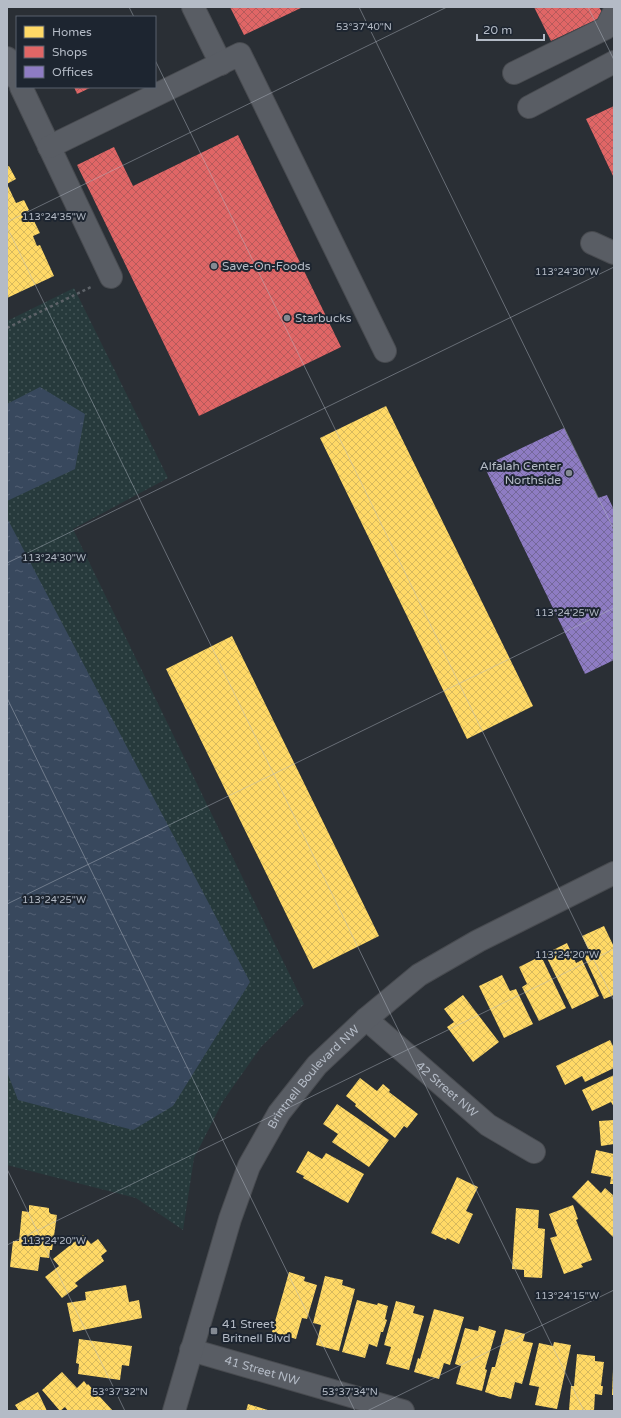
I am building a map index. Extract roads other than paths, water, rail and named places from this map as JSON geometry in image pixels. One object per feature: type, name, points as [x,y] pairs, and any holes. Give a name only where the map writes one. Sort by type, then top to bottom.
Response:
[{"type":"street","points":[[193,7],[221,64]]},
{"type":"street","points":[[514,73],[606,28],[614,12]]},
{"type":"street","points":[[50,147],[240,54],[385,352]]},
{"type":"street","points":[[7,58],[16,77]]},
{"type":"street","points":[[530,107],[613,64]]},
{"type":"street","points":[[21,88],[112,277]]},
{"type":"street","points":[[592,243],[614,253]]},
{"type":"street","name":"Brintnell Boulevard NW","points":[[174,1411],[230,1219],[249,1166],[279,1113],[317,1065],[366,1019],[419,975],[478,941],[614,874]]},
{"type":"street","name":"42 Street NW","points":[[366,1019],[488,1125],[534,1152]]},
{"type":"street","name":"41 Street NW","points":[[191,1350],[403,1411]]},
{"type":"water","points":[[40,387],[85,414],[75,469],[7,501],[7,404]]},
{"type":"water","points":[[7,518],[250,982],[173,1106],[133,1130],[18,1100],[7,1072]]},
{"type":"place","name":"Save-On-Foods","points":[[214,266]]},
{"type":"place","name":"Starbucks","points":[[287,318]]},
{"type":"place","name":"Alfalah Center Northside","points":[[569,473]]},
{"type":"place","name":"41 Street Britnell Blvd","points":[[214,1331]]}]
